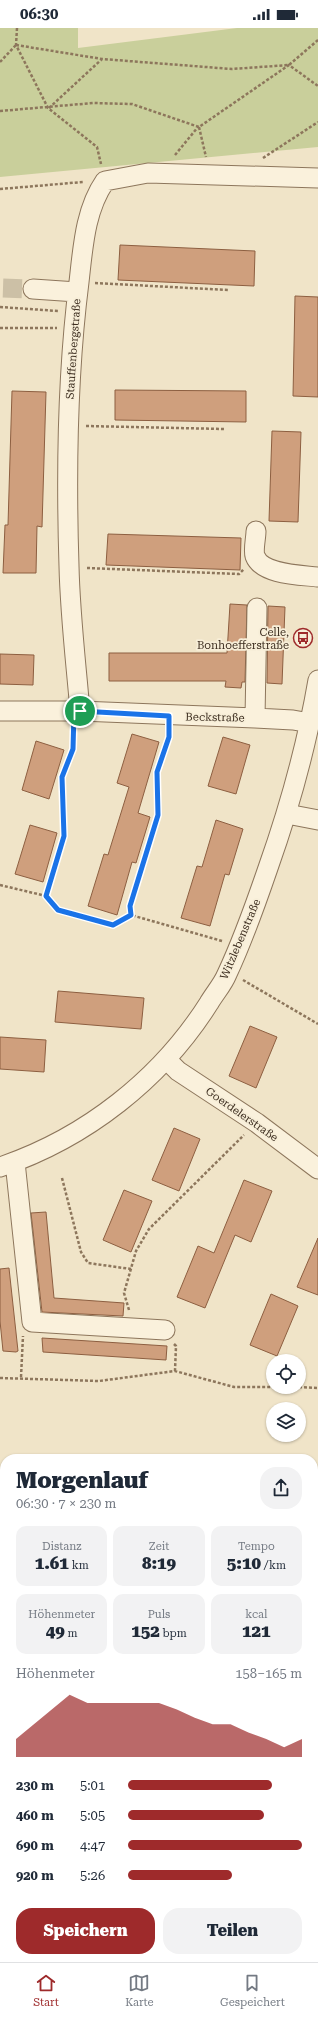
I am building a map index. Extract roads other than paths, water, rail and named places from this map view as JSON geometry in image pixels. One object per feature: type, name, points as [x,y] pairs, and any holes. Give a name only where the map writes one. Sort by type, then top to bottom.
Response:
[{"type":"street","name":"Stauffenbergstraße","points":[[77,711],[69,567],[69,426],[74,320],[81,258],[90,213],[97,192],[105,181],[148,173],[318,178]]},
{"type":"street","points":[[32,289],[78,287]]},
{"type":"street","points":[[256,531],[255,556],[262,566],[272,571],[318,577]]},
{"type":"street","points":[[255,718],[257,608]]},
{"type":"street","name":"Witzlebenstraße","points":[[7,1164],[73,1133],[136,1089],[167,1060],[198,1021],[227,975],[258,897],[287,814],[310,723],[318,680]]},
{"type":"street","name":"Beckstraße","points":[[0,711],[77,711],[169,716],[255,718],[293,720],[310,723]]},
{"type":"street","points":[[287,814],[318,820]]},
{"type":"street","name":"Goerdelerstraße","points":[[167,1060],[178,1071],[256,1123],[318,1169]]},
{"type":"street","points":[[7,1164],[32,1322],[165,1330]]},
{"type":"tunnel","points":[[3,288],[33,289]]},
{"type":"place","name":"Celle, Bonhoefferstraße","points":[[303,638]]}]
